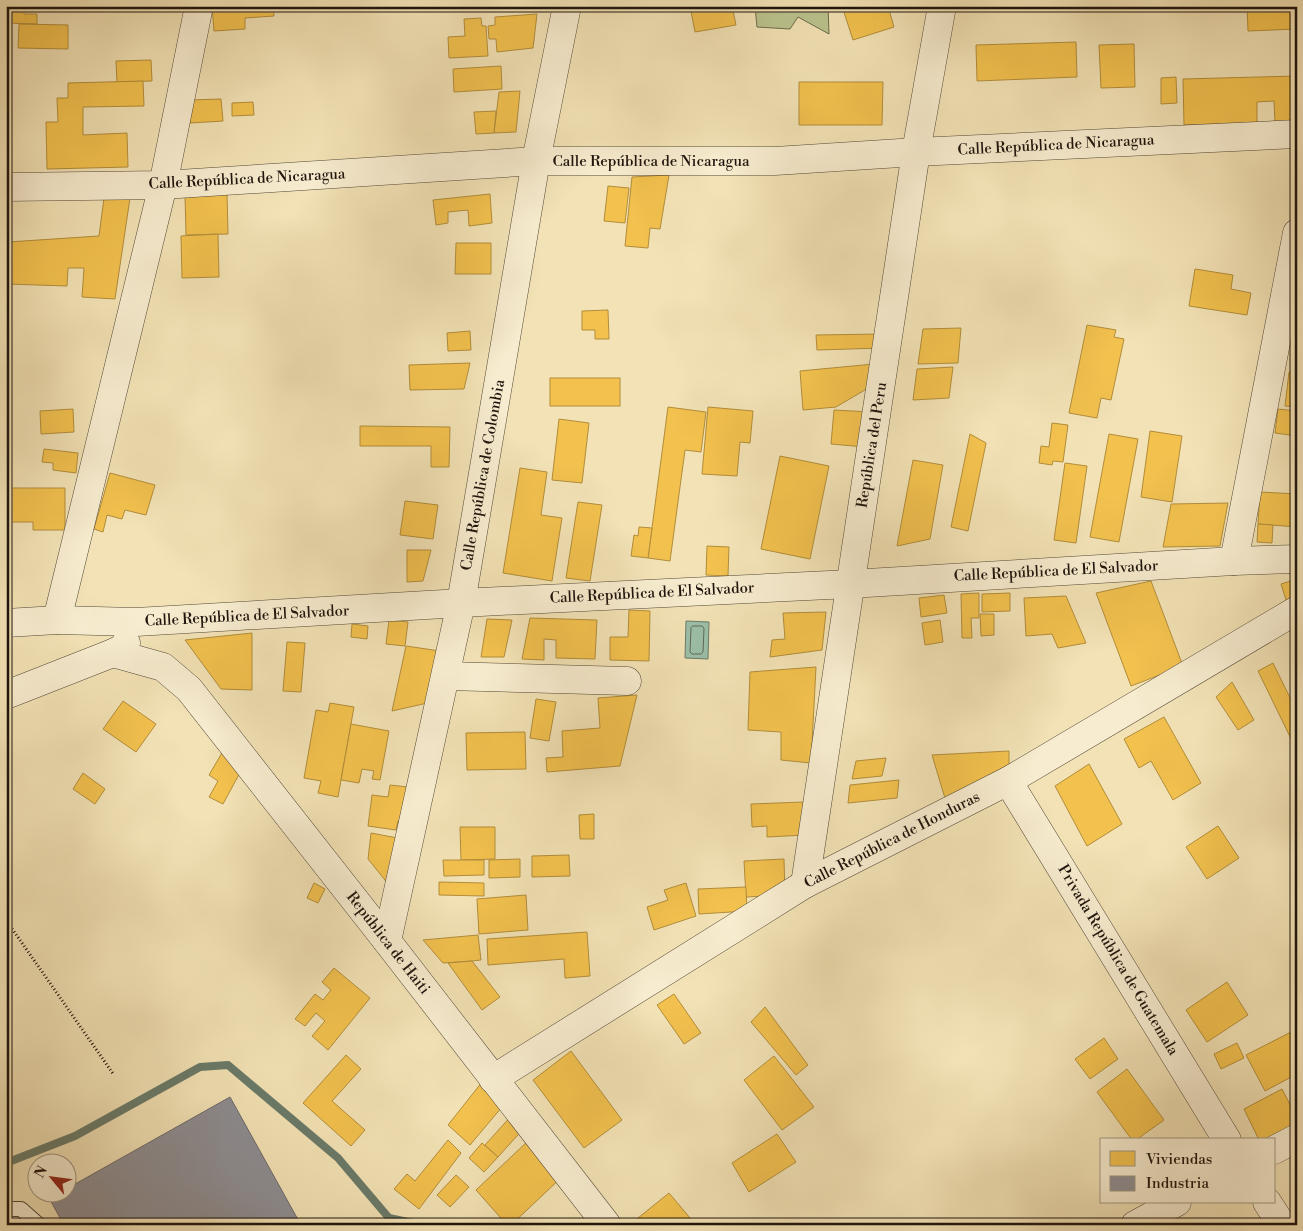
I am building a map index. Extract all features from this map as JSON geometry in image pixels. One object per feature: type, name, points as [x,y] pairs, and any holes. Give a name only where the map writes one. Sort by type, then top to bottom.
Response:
[{"type":"street","points":[[57,620],[163,185],[199,6]]},
{"type":"street","name":"Calle República de Colombia","points":[[387,941],[461,602],[536,161],[567,6]]},
{"type":"street","name":"República del Peru","points":[[805,884],[916,152],[942,6]]},
{"type":"street","name":"Calle República de Nicaragua","points":[[6,187],[163,185],[536,161],[775,161],[916,152],[1297,134]]},
{"type":"street","points":[[1234,561],[1297,233]]},
{"type":"street","name":"Calle República de El Salvador","points":[[6,623],[57,620],[169,621],[461,602],[850,584],[1234,561],[1297,560]]},
{"type":"street","name":"Calle República de Honduras","points":[[493,1079],[805,884],[1008,781],[1297,610]]},
{"type":"street","points":[[163,667],[154,639],[156,631],[169,621]]},
{"type":"street","points":[[6,695],[123,648],[130,637],[130,630],[118,622]]},
{"type":"street","points":[[114,653],[163,667]]},
{"type":"street","name":"República de Haiti","points":[[163,667],[189,689],[607,1225]]},
{"type":"street","points":[[446,676],[627,681]]},
{"type":"street","name":"Privada República de Guatemala","points":[[1008,781],[1226,1138]]},
{"type":"street","points":[[1276,1149],[1297,1138]]},
{"type":"street","points":[[1135,1225],[1173,1204]]},
{"type":"street","points":[[1268,1204],[1282,1225]]},
{"type":"lane","points":[[6,1209],[21,1209],[39,1225]]},
{"type":"path","points":[[6,920],[114,1074]]},
{"type":"shaded area","points":[[755,6],[828,6],[829,34],[798,17],[790,29],[757,27]]},
{"type":"water","points":[[686,621],[709,622],[708,659],[685,658]]},
{"type":"building: Viviendas","points":[[6,6],[24,6],[24,14],[37,14],[37,24],[6,23]]},
{"type":"building: Viviendas","points":[[212,6],[273,6],[274,16],[245,18],[245,29],[214,31]]},
{"type":"building: Viviendas","points":[[494,6],[537,6],[536,8],[493,11]]},
{"type":"building: Viviendas","points":[[690,6],[732,6],[736,25],[695,32]]},
{"type":"building: Viviendas","points":[[842,6],[888,6],[894,27],[853,40]]},
{"type":"building: Viviendas","points":[[1247,6],[1297,6],[1297,29],[1248,31]]},
{"type":"building: Viviendas","points":[[537,14],[533,48],[497,52],[496,39],[489,39],[488,26],[495,25],[495,17]]},
{"type":"building: Viviendas","points":[[481,18],[482,26],[486,26],[488,56],[449,58],[448,37],[465,36],[464,19]]},
{"type":"building: Viviendas","points":[[19,24],[68,25],[68,49],[18,48]]},
{"type":"building: Viviendas","points":[[1076,42],[1077,77],[977,81],[976,45]]},
{"type":"building: Viviendas","points":[[1134,44],[1135,87],[1101,88],[1099,45]]},
{"type":"building: Viviendas","points":[[151,60],[152,81],[117,82],[116,61]]},
{"type":"building: Viviendas","points":[[501,66],[502,89],[454,92],[453,69]]},
{"type":"building: Viviendas","points":[[1297,76],[1297,122],[1275,122],[1274,101],[1257,102],[1257,123],[1184,125],[1183,79]]},
{"type":"building: Viviendas","points":[[1176,77],[1177,103],[1161,104],[1161,78]]},
{"type":"building: Viviendas","points":[[143,81],[144,106],[83,107],[83,135],[127,133],[128,167],[47,169],[46,122],[58,122],[57,98],[68,98],[68,83]]},
{"type":"building: Viviendas","points":[[799,82],[883,82],[882,125],[799,125]]},
{"type":"building: Viviendas","points":[[520,91],[516,132],[494,133],[499,92]]},
{"type":"building: Viviendas","points":[[221,99],[223,121],[190,123],[189,100]]},
{"type":"building: Viviendas","points":[[253,102],[254,115],[232,116],[232,103]]},
{"type":"building: Viviendas","points":[[496,111],[494,133],[476,134],[474,112]]},
{"type":"building: Viviendas","points":[[669,175],[660,229],[650,228],[648,248],[625,246],[632,177]]},
{"type":"building: Viviendas","points":[[608,186],[629,188],[625,223],[604,221]]},
{"type":"building: Viviendas","points":[[227,194],[228,234],[186,235],[185,195]]},
{"type":"building: Viviendas","points":[[490,194],[492,223],[469,226],[468,210],[448,212],[448,223],[436,225],[433,200]]},
{"type":"building: Viviendas","points":[[104,198],[130,198],[115,299],[82,297],[84,268],[68,268],[67,286],[7,284],[8,242],[99,236]]},
{"type":"building: Viviendas","points":[[218,234],[219,277],[182,278],[181,236]]},
{"type":"building: Viviendas","points":[[456,243],[491,243],[491,274],[455,274]]},
{"type":"building: Viviendas","points":[[1195,269],[1233,275],[1231,289],[1251,293],[1247,315],[1189,306]]},
{"type":"building: Viviendas","points":[[608,310],[609,339],[595,339],[595,330],[582,330],[582,311]]},
{"type":"building: Viviendas","points":[[1087,325],[1116,330],[1114,337],[1124,339],[1111,400],[1101,398],[1097,418],[1069,413]]},
{"type":"building: Viviendas","points":[[961,328],[958,363],[918,364],[923,329]]},
{"type":"building: Viviendas","points":[[470,331],[471,350],[448,351],[447,333]]},
{"type":"building: Viviendas","points":[[882,334],[882,348],[817,350],[816,335]]},
{"type":"building: Viviendas","points":[[470,363],[464,389],[410,390],[409,365]]},
{"type":"building: Viviendas","points":[[874,364],[875,384],[836,407],[803,410],[800,371]]},
{"type":"building: Viviendas","points":[[953,367],[949,398],[913,400],[917,369]]},
{"type":"building: Viviendas","points":[[1289,372],[1297,372],[1297,407],[1285,406]]},
{"type":"building: Viviendas","points":[[550,378],[620,378],[620,406],[550,406]]},
{"type":"building: Viviendas","points":[[668,407],[706,412],[701,452],[685,450],[670,561],[648,558]]},
{"type":"building: Viviendas","points":[[708,407],[753,411],[750,443],[740,442],[737,476],[702,474]]},
{"type":"building: Viviendas","points":[[73,409],[74,432],[41,434],[40,411]]},
{"type":"building: Viviendas","points":[[1278,409],[1297,411],[1297,436],[1275,433]]},
{"type":"building: Viviendas","points":[[834,410],[871,412],[865,447],[831,444]]},
{"type":"building: Viviendas","points":[[559,419],[589,423],[582,483],[552,480]]},
{"type":"building: Viviendas","points":[[1052,423],[1068,425],[1063,462],[1053,461],[1052,465],[1039,463],[1041,446],[1049,447]]},
{"type":"building: Viviendas","points":[[360,426],[450,427],[449,467],[431,467],[431,446],[360,446]]},
{"type":"building: Viviendas","points":[[1150,431],[1182,436],[1172,502],[1141,497]]},
{"type":"building: Viviendas","points":[[970,434],[986,443],[968,531],[951,527]]},
{"type":"building: Viviendas","points":[[1109,434],[1138,439],[1119,542],[1090,537]]},
{"type":"building: Viviendas","points":[[44,449],[78,453],[76,473],[53,470],[53,463],[42,462]]},
{"type":"building: Viviendas","points":[[780,456],[829,466],[810,559],[761,549]]},
{"type":"building: Viviendas","points":[[913,460],[943,465],[930,539],[897,546]]},
{"type":"building: Viviendas","points":[[1065,463],[1087,466],[1076,543],[1054,540]]},
{"type":"building: Viviendas","points":[[520,468],[547,472],[541,515],[562,518],[552,581],[503,573]]},
{"type":"building: Viviendas","points":[[110,473],[155,485],[146,515],[125,510],[122,519],[107,515],[103,532],[94,529]]},
{"type":"building: Viviendas","points":[[6,488],[65,488],[65,530],[33,530],[33,522],[6,522]]},
{"type":"building: Viviendas","points":[[1260,492],[1297,494],[1297,527],[1258,524]]},
{"type":"building: Viviendas","points":[[405,501],[438,505],[433,539],[400,535]]},
{"type":"building: Viviendas","points":[[578,502],[602,505],[590,581],[566,578]]},
{"type":"building: Viviendas","points":[[1228,503],[1220,546],[1163,547],[1171,504]]},
{"type":"building: Viviendas","points":[[1258,524],[1273,525],[1272,543],[1257,542]]},
{"type":"building: Viviendas","points":[[639,527],[652,528],[648,558],[631,556],[634,535],[638,536]]},
{"type":"building: Viviendas","points":[[707,546],[729,547],[728,576],[706,575]]},
{"type":"building: Viviendas","points":[[407,550],[431,550],[423,581],[407,582]]},
{"type":"building: Viviendas","points":[[1297,579],[1297,600],[1287,603],[1281,584]]},
{"type":"building: Viviendas","points":[[1151,581],[1183,666],[1131,686],[1096,593]]},
{"type":"building: Viviendas","points":[[979,593],[979,618],[971,618],[972,638],[962,638],[961,594]]},
{"type":"building: Viviendas","points":[[1010,593],[1010,611],[982,612],[982,594]]},
{"type":"building: Viviendas","points":[[944,595],[947,613],[921,617],[919,598]]},
{"type":"building: Viviendas","points":[[1066,596],[1086,643],[1058,648],[1052,634],[1026,636],[1024,598]]},
{"type":"building: Viviendas","points":[[629,610],[650,611],[649,661],[610,660],[610,637],[628,637]]},
{"type":"building: Viviendas","points":[[826,612],[822,650],[770,657],[772,640],[785,639],[783,613]]},
{"type":"building: Viviendas","points":[[980,614],[994,614],[994,635],[981,636]]},
{"type":"building: Viviendas","points":[[530,618],[597,620],[595,659],[556,658],[556,640],[544,639],[544,660],[522,659]]},
{"type":"building: Viviendas","points":[[487,619],[512,620],[504,657],[481,657]]},
{"type":"building: Viviendas","points":[[389,620],[408,622],[405,646],[386,644]]},
{"type":"building: Viviendas","points":[[940,620],[943,642],[925,645],[922,623]]},
{"type":"building: Viviendas","points":[[352,624],[368,626],[367,639],[351,637]]},
{"type":"building: Viviendas","points":[[252,633],[252,690],[221,689],[185,640]]},
{"type":"building: Viviendas","points":[[287,642],[305,643],[301,692],[283,691]]},
{"type":"building: Viviendas","points":[[406,646],[440,651],[432,702],[392,711]]},
{"type":"building: Viviendas","points":[[1273,663],[1297,712],[1297,751],[1258,671]]},
{"type":"building: Viviendas","points":[[816,667],[811,763],[781,760],[781,732],[748,730],[750,672]]},
{"type":"building: Viviendas","points":[[1232,682],[1254,720],[1238,730],[1216,697]]},
{"type":"building: Viviendas","points":[[637,695],[620,766],[547,772],[546,758],[563,757],[562,731],[600,728],[598,698]]},
{"type":"building: Viviendas","points":[[536,699],[556,702],[549,741],[530,738]]},
{"type":"building: Viviendas","points":[[123,701],[156,724],[136,752],[103,729]]},
{"type":"building: Viviendas","points":[[330,703],[354,707],[338,797],[318,793],[321,781],[304,778],[316,710],[328,712]]},
{"type":"building: Viviendas","points":[[1164,717],[1201,783],[1173,800],[1151,761],[1139,768],[1124,739]]},
{"type":"building: Viviendas","points":[[351,724],[389,731],[380,780],[372,779],[374,771],[362,769],[359,783],[341,780]]},
{"type":"building: Viviendas","points":[[525,732],[526,769],[467,770],[466,733]]},
{"type":"building: Viviendas","points":[[226,746],[242,769],[223,804],[209,797],[218,781],[209,775]]},
{"type":"building: Viviendas","points":[[1009,751],[1009,767],[947,805],[932,755]]},
{"type":"building: Viviendas","points":[[886,758],[882,776],[852,779],[856,761]]},
{"type":"building: Viviendas","points":[[1089,764],[1122,824],[1087,846],[1055,786]]},
{"type":"building: Viviendas","points":[[83,773],[105,789],[95,804],[73,789]]},
{"type":"building: Viviendas","points":[[899,780],[897,798],[848,803],[850,785]]},
{"type":"building: Viviendas","points":[[390,785],[417,788],[412,823],[398,821],[396,830],[368,826],[372,795],[388,797]]},
{"type":"building: Viviendas","points":[[804,802],[805,835],[767,837],[767,826],[752,827],[751,804]]},
{"type":"building: Viviendas","points":[[594,814],[594,839],[580,839],[579,815]]},
{"type":"building: Viviendas","points":[[1218,826],[1239,858],[1207,879],[1186,847]]},
{"type":"building: Viviendas","points":[[460,827],[495,827],[495,859],[461,860]]},
{"type":"building: Viviendas","points":[[371,833],[403,839],[393,890],[368,859]]},
{"type":"building: Viviendas","points":[[569,855],[570,876],[532,877],[532,856]]},
{"type":"building: Viviendas","points":[[520,859],[520,877],[489,878],[489,860]]},
{"type":"building: Viviendas","points":[[784,859],[785,895],[746,897],[744,861]]},
{"type":"building: Viviendas","points":[[443,860],[484,860],[484,875],[444,876]]},
{"type":"building: Viviendas","points":[[439,882],[484,883],[484,896],[439,895]]},
{"type":"building: Viviendas","points":[[314,883],[325,889],[318,903],[307,898]]},
{"type":"building: Viviendas","points":[[686,883],[696,916],[654,930],[647,907],[668,900],[664,890]]},
{"type":"building: Viviendas","points":[[746,887],[747,911],[699,914],[698,889]]},
{"type":"building: Viviendas","points":[[526,895],[528,930],[479,934],[477,899]]},
{"type":"building: Viviendas","points":[[587,932],[590,976],[565,978],[564,959],[488,965],[487,939]]},
{"type":"building: Viviendas","points":[[478,935],[481,960],[472,961],[443,963],[423,940]]},
{"type":"building: Viviendas","points":[[472,961],[500,997],[482,1010],[448,963]]},
{"type":"building: Viviendas","points":[[334,968],[370,998],[328,1050],[312,1036],[325,1021],[316,1013],[305,1026],[295,1019],[315,994],[323,1000],[331,990],[322,982]]},
{"type":"building: Viviendas","points":[[1227,982],[1248,1015],[1207,1042],[1186,1010]]},
{"type":"building: Viviendas","points":[[674,994],[701,1033],[684,1044],[657,1005]]},
{"type":"building: Viviendas","points":[[765,1007],[808,1065],[796,1075],[751,1022]]},
{"type":"building: Viviendas","points":[[1297,1029],[1297,1052],[1292,1055],[1297,1063],[1297,1074],[1265,1091],[1246,1055]]},
{"type":"building: Viviendas","points":[[1104,1038],[1118,1059],[1090,1079],[1075,1059]]},
{"type":"building: Viviendas","points":[[1237,1043],[1244,1058],[1221,1069],[1214,1054]]},
{"type":"building: Viviendas","points":[[571,1051],[622,1120],[584,1148],[533,1080]]},
{"type":"building: Viviendas","points":[[346,1055],[361,1069],[332,1101],[365,1130],[351,1146],[303,1103]]},
{"type":"building: Viviendas","points":[[774,1056],[814,1107],[782,1130],[744,1080]]},
{"type":"building: Viviendas","points":[[1127,1069],[1164,1120],[1139,1138],[1131,1138],[1097,1092]]},
{"type":"building: Viviendas","points":[[486,1077],[507,1101],[470,1145],[448,1125]]},
{"type":"building: Viviendas","points":[[1282,1089],[1297,1118],[1297,1128],[1276,1139],[1258,1138],[1244,1109]]},
{"type":"building: Viviendas","points":[[513,1114],[526,1126],[498,1157],[485,1145]]},
{"type":"building: Viviendas","points":[[777,1134],[796,1162],[749,1192],[732,1163]]},
{"type":"building: Viviendas","points":[[448,1140],[461,1153],[419,1209],[394,1189],[407,1174],[415,1181]]},
{"type":"building: Viviendas","points":[[529,1140],[563,1176],[511,1225],[507,1225],[476,1190]]},
{"type":"building: Viviendas","points":[[482,1143],[498,1157],[484,1172],[469,1158]]},
{"type":"building: Viviendas","points":[[456,1175],[469,1187],[450,1207],[437,1195]]},
{"type":"building: Viviendas","points":[[669,1193],[696,1225],[644,1225],[638,1218]]},
{"type":"building: Industria","points":[[230,1097],[301,1225],[64,1225],[52,1204],[78,1204],[78,1182]]},
{"type":"waterway","points":[[6,1163],[75,1136],[200,1067],[228,1065],[338,1158],[389,1218],[422,1225]]}]
